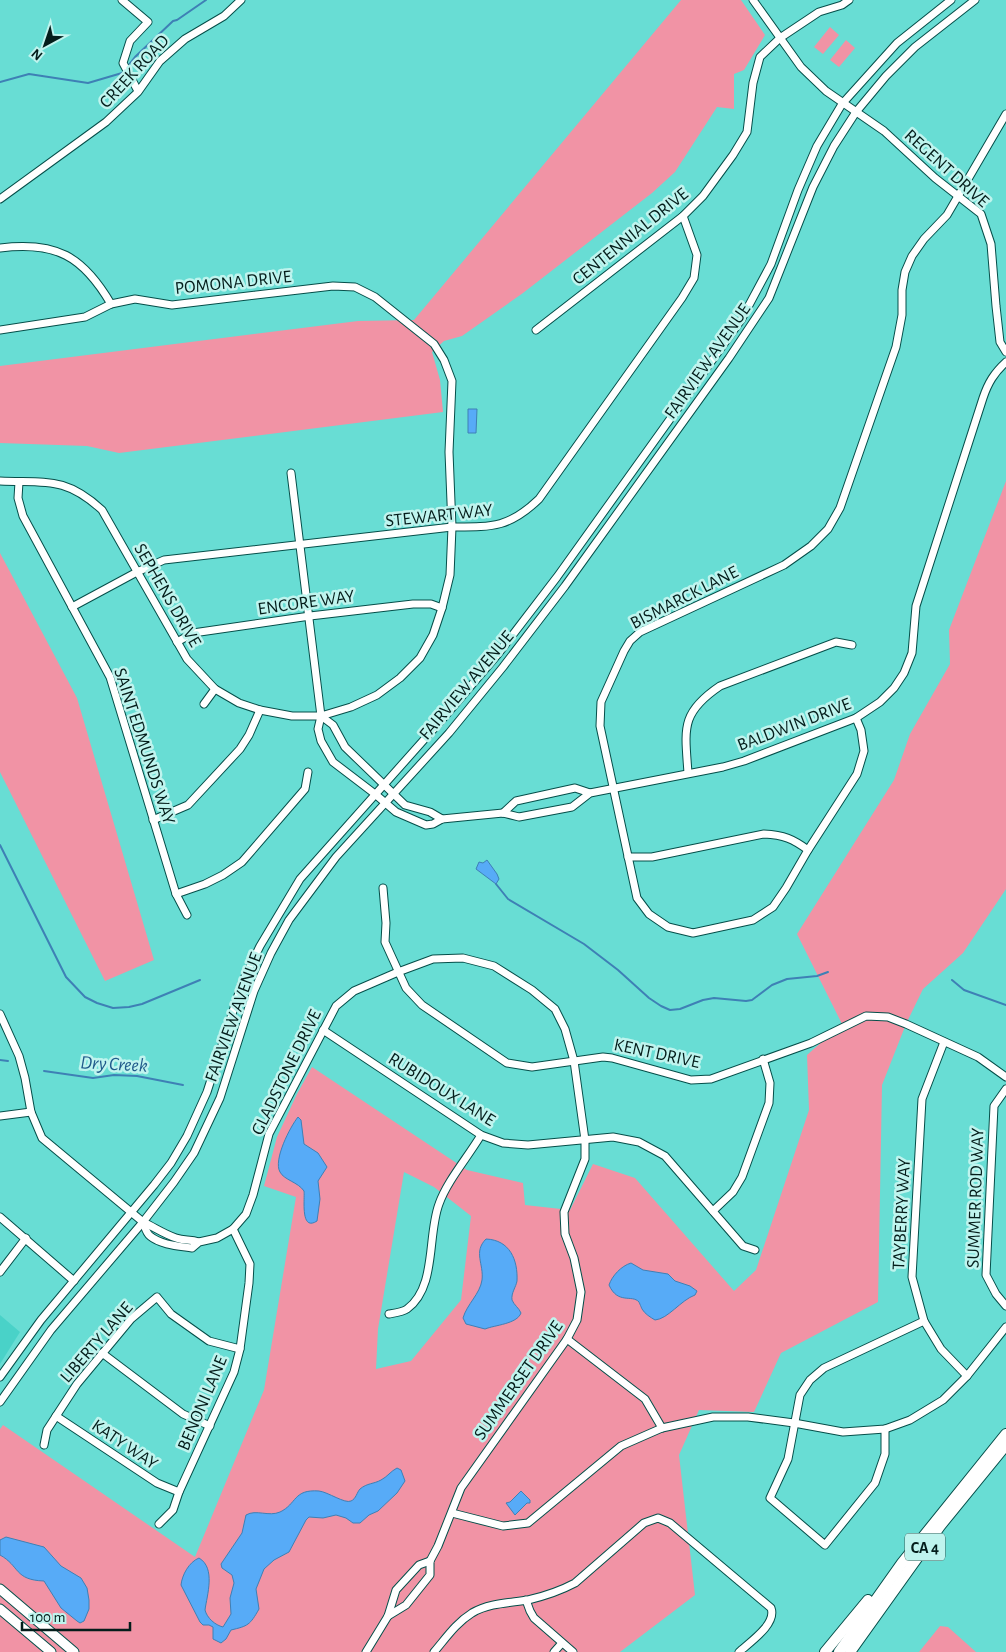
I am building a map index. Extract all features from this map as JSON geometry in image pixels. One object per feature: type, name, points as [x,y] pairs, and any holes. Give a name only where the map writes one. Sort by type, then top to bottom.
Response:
[{"type":"highway","name":"CA 4","points":[[839,1652],[902,1562],[1006,1434]]},
{"type":"highway","name":"CA 4","points":[[850,1652],[940,1526],[1006,1445]]},
{"type":"highway","points":[[825,1652],[902,1562]]},
{"type":"main road","points":[[0,1589],[74,1652]]},
{"type":"main road","points":[[0,1609],[51,1652]]},
{"type":"street","points":[[122,0],[148,22],[130,41],[123,63],[138,91]]},
{"type":"street","name":"CREEK ROAD","points":[[0,199],[106,122],[138,91],[160,61],[185,38],[224,16],[241,0]]},
{"type":"street","name":"REGENT DRIVE","points":[[753,0],[801,67],[826,91],[842,104],[884,131],[981,214],[991,244],[1000,342],[1006,352]]},
{"type":"street","name":"CENTENNIAL DRIVE","points":[[536,330],[683,216],[703,196],[747,132],[753,83],[760,56],[780,38],[819,12],[849,0]]},
{"type":"street","name":"FAIRVIEW AVENUE","points":[[0,1377],[41,1320],[131,1213],[170,1163],[186,1136],[207,1092],[242,983],[260,946],[300,879],[446,715],[557,577],[741,320],[771,264],[798,190],[817,146],[842,104],[892,47],[952,0]]},
{"type":"street","name":"FAIRVIEW AVENUE","points":[[0,1402],[51,1330],[142,1222],[194,1153],[220,1098],[254,991],[270,953],[289,920],[336,857],[449,732],[509,659],[565,586],[729,358],[769,298],[813,188],[834,146],[856,112],[886,76],[915,47],[975,0]]},
{"type":"street","name":"BISMARCK LANE","points":[[856,718],[861,730],[864,751],[857,774],[786,888],[772,907],[753,920],[693,932],[668,927],[649,914],[637,898],[600,726],[601,702],[624,651],[630,641],[640,632],[784,565],[811,546],[828,529],[840,508],[896,347],[902,315],[902,290],[905,272],[912,256],[924,239],[947,215],[1006,114]]},
{"type":"street","name":"STEWART WAY","points":[[72,607],[137,572],[164,560],[452,527],[482,527],[503,524],[524,514],[539,499],[682,298],[694,278],[697,255],[683,216]]},
{"type":"street","points":[[0,248],[33,246],[55,249],[80,264],[99,283],[111,304]]},
{"type":"street","name":"POMONA DRIVE","points":[[0,330],[85,317],[111,304],[136,299],[172,305],[333,286],[355,287]]},
{"type":"street","name":"SEPHENS DRIVE","points":[[0,481],[54,482],[74,489],[102,510],[187,659],[215,689],[239,703],[260,710],[292,716],[321,716],[351,707],[377,695],[400,678],[420,658],[433,635],[442,608],[450,574],[452,527],[449,452],[452,382],[444,360],[434,344],[375,297],[355,287]]},
{"type":"street","name":"BALDWIN DRIVE","points":[[291,473],[321,716],[318,729],[321,741],[333,762],[386,802],[396,812],[426,825],[433,824],[442,819],[503,813],[518,817],[572,807],[590,793],[744,761],[856,718],[880,702],[894,688],[904,673],[912,653],[916,606],[988,382],[1006,362]]},
{"type":"street","name":"SAINT EDMUNDS WAY","points":[[19,482],[18,498],[23,516],[110,676],[176,894],[187,915]]},
{"type":"street","name":"ENCORE WAY","points":[[176,642],[193,633],[310,616],[413,604],[431,604],[442,608]]},
{"type":"street","points":[[688,772],[685,730],[694,708],[707,694],[720,686],[836,642],[852,645]]},
{"type":"street","points":[[204,704],[215,689]]},
{"type":"street","points":[[154,820],[188,805],[240,749],[249,735],[260,710]]},
{"type":"street","name":"BALDWIN DRIVE","points":[[321,716],[333,725],[345,747],[405,805],[430,812],[442,819]]},
{"type":"street","points":[[176,894],[205,884],[242,862],[305,789],[308,772]]},
{"type":"street","name":"BALDWIN DRIVE","points":[[503,813],[516,801],[574,788],[590,793]]},
{"type":"street","points":[[628,857],[652,857],[764,834],[780,834],[808,850]]},
{"type":"street","name":"KENT DRIVE","points":[[382,888],[386,924],[385,942],[406,988],[422,1005],[507,1063],[532,1068],[603,1057],[691,1080],[711,1078],[811,1043],[866,1016],[888,1017],[978,1057],[1006,1077]]},
{"type":"street","name":"GLADSTONE DRIVE","points":[[0,1014],[19,1056],[26,1078],[31,1112],[42,1138],[142,1222],[148,1235],[158,1241],[177,1243],[190,1239],[199,1242],[217,1238],[233,1228],[246,1214],[269,1134],[336,1006],[354,992],[432,959],[464,958],[494,966],[532,990],[555,1009],[565,1029],[574,1061]]},
{"type":"street","name":"RUBIDOUX LANE","points":[[323,1030],[481,1135],[503,1143],[528,1144],[613,1137],[639,1142],[665,1156],[743,1246],[755,1250]]},
{"type":"street","name":"TAYBERRY WAY","points":[[944,1042],[922,1099],[912,1277],[924,1321],[941,1349],[966,1376]]},
{"type":"street","points":[[713,1211],[732,1192],[742,1177],[769,1103],[770,1083],[763,1060]]},
{"type":"street","name":"SUMMERSET DRIVE","points":[[388,1616],[406,1605],[430,1575],[430,1561],[462,1488],[567,1339],[577,1320],[581,1292],[574,1258],[565,1234],[564,1212],[585,1159],[585,1140],[574,1061]]},
{"type":"street","name":"SUMMER ROD WAY","points":[[1006,1089],[994,1106],[986,1275],[996,1294],[1006,1306]]},
{"type":"street","points":[[0,1116],[31,1112]]},
{"type":"street","points":[[389,1314],[406,1310],[420,1297],[426,1280],[438,1206],[445,1191],[481,1135]]},
{"type":"street","points":[[0,1217],[74,1281]]},
{"type":"street","name":"BENONI LANE","points":[[159,1524],[173,1510],[179,1492],[234,1372],[240,1349],[250,1264],[233,1228]]},
{"type":"street","points":[[0,1272],[26,1238]]},
{"type":"street","name":"LIBERTY LANE","points":[[44,1445],[47,1430],[77,1384],[131,1319],[157,1297],[171,1314],[209,1341],[240,1349]]},
{"type":"street","points":[[884,1429],[885,1454],[875,1483],[824,1545],[770,1498],[788,1459],[800,1395],[810,1380],[824,1368],[924,1321]]},
{"type":"street","points":[[452,1513],[503,1526],[528,1523],[621,1446],[662,1428],[713,1417],[748,1417],[843,1432],[884,1429],[910,1420],[943,1400],[966,1376],[1006,1327]]},
{"type":"street","points":[[567,1339],[646,1399],[662,1428]]},
{"type":"street","points":[[102,1353],[183,1414],[210,1426]]},
{"type":"street","name":"KATY WAY","points":[[56,1416],[157,1483],[179,1492]]},
{"type":"street","points":[[434,1652],[458,1623],[473,1612],[499,1603],[547,1596],[575,1583],[644,1523],[652,1519],[664,1519],[670,1523],[771,1608],[772,1618],[769,1624],[739,1652]]},
{"type":"street","name":"SUMMERSET DRIVE","points":[[366,1652],[388,1616],[396,1590],[419,1565],[430,1561]]},
{"type":"street","points":[[526,1600],[534,1618],[573,1652]]},
{"type":"street","points":[[554,1652],[562,1643]]},
{"type":"shaded area","points":[[681,0],[741,0],[765,35],[744,70],[734,74],[734,109],[717,107],[675,172],[652,193],[523,293],[462,336],[444,341],[432,352],[440,380],[443,412],[119,453],[87,446],[0,443],[0,366],[358,321],[414,320]]},
{"type":"shaded area","points":[[830,27],[839,35],[823,54],[814,47]]},
{"type":"shaded area","points":[[846,40],[855,48],[839,67],[830,60]]},
{"type":"shaded area","points":[[1006,481],[1006,889],[963,953],[923,989],[906,1024],[882,1085],[878,1302],[781,1353],[754,1412],[699,1410],[679,1455],[695,1595],[620,1652],[0,1652],[0,1429],[3,1425],[195,1557],[264,1390],[296,1197],[264,1186],[277,1137],[312,1067],[467,1170],[523,1183],[525,1205],[570,1210],[593,1164],[635,1178],[734,1291],[756,1270],[809,1110],[807,1055],[842,1024],[797,934],[894,780],[910,734],[950,664],[949,630]],"holes":[[[404,1172],[434,1187],[471,1216],[461,1300],[411,1361],[376,1369],[378,1329]]]},
{"type":"shaded area","points":[[0,553],[77,698],[154,960],[105,981],[0,772]]},
{"type":"shaded area","points":[[0,1315],[20,1332],[0,1364]]},
{"type":"shaded area","points":[[940,1626],[948,1627],[976,1652],[919,1652]]},
{"type":"water","points":[[468,409],[477,409],[476,433],[468,433]]},
{"type":"water","points":[[487,860],[499,879],[496,884],[476,869],[479,862],[483,863]]},
{"type":"water","points":[[298,1117],[301,1120],[304,1144],[318,1153],[327,1167],[318,1181],[320,1199],[317,1221],[312,1223],[308,1222],[304,1213],[304,1191],[282,1175],[278,1167],[283,1144]]},
{"type":"water","points":[[486,1239],[501,1243],[511,1252],[517,1273],[512,1300],[521,1313],[515,1320],[485,1329],[466,1324],[463,1318],[481,1285],[480,1249]]},
{"type":"water","points":[[631,1263],[643,1270],[668,1274],[675,1281],[690,1286],[697,1291],[695,1295],[665,1316],[655,1320],[649,1317],[639,1302],[616,1295],[609,1285],[617,1272]]},
{"type":"water","points":[[397,1468],[401,1470],[405,1481],[397,1493],[378,1511],[369,1515],[360,1523],[353,1523],[346,1518],[336,1515],[323,1518],[309,1517],[289,1552],[274,1560],[264,1569],[256,1589],[259,1609],[253,1618],[245,1626],[231,1630],[226,1639],[221,1643],[213,1639],[213,1627],[203,1625],[200,1622],[181,1585],[184,1573],[192,1562],[199,1558],[207,1568],[209,1582],[205,1610],[212,1621],[223,1627],[231,1614],[230,1598],[234,1583],[232,1575],[222,1568],[221,1564],[242,1533],[246,1515],[250,1513],[271,1514],[280,1512],[304,1492],[311,1491],[323,1492],[345,1501],[351,1501],[363,1487],[381,1480]]},
{"type":"water","points":[[521,1491],[530,1500],[530,1503],[527,1503],[515,1515],[506,1503],[510,1502]]},
{"type":"water","points":[[6,1537],[44,1547],[61,1566],[81,1578],[87,1588],[89,1600],[89,1609],[84,1621],[80,1623],[61,1608],[44,1581],[27,1578],[0,1555],[0,1540]]},
{"type":"waterway","points":[[127,67],[173,21],[206,0]]},
{"type":"waterway","points":[[0,82],[29,74],[88,83],[124,71]]},
{"type":"waterway","points":[[0,845],[66,977],[85,997],[113,1008],[129,1007],[142,1004],[200,980]]},
{"type":"waterway","points":[[496,884],[508,899],[584,944],[618,970],[649,998],[670,1010],[680,1009],[714,998],[752,1000],[772,985],[787,979],[817,976],[828,972]]},
{"type":"waterway","points":[[952,980],[964,990],[1006,1005]]},
{"type":"waterway","name":"Dry Creek","points":[[0,1060],[8,1061]]},
{"type":"waterway","name":"Dry Creek","points":[[44,1071],[93,1078],[114,1075],[137,1076],[183,1085]]}]
